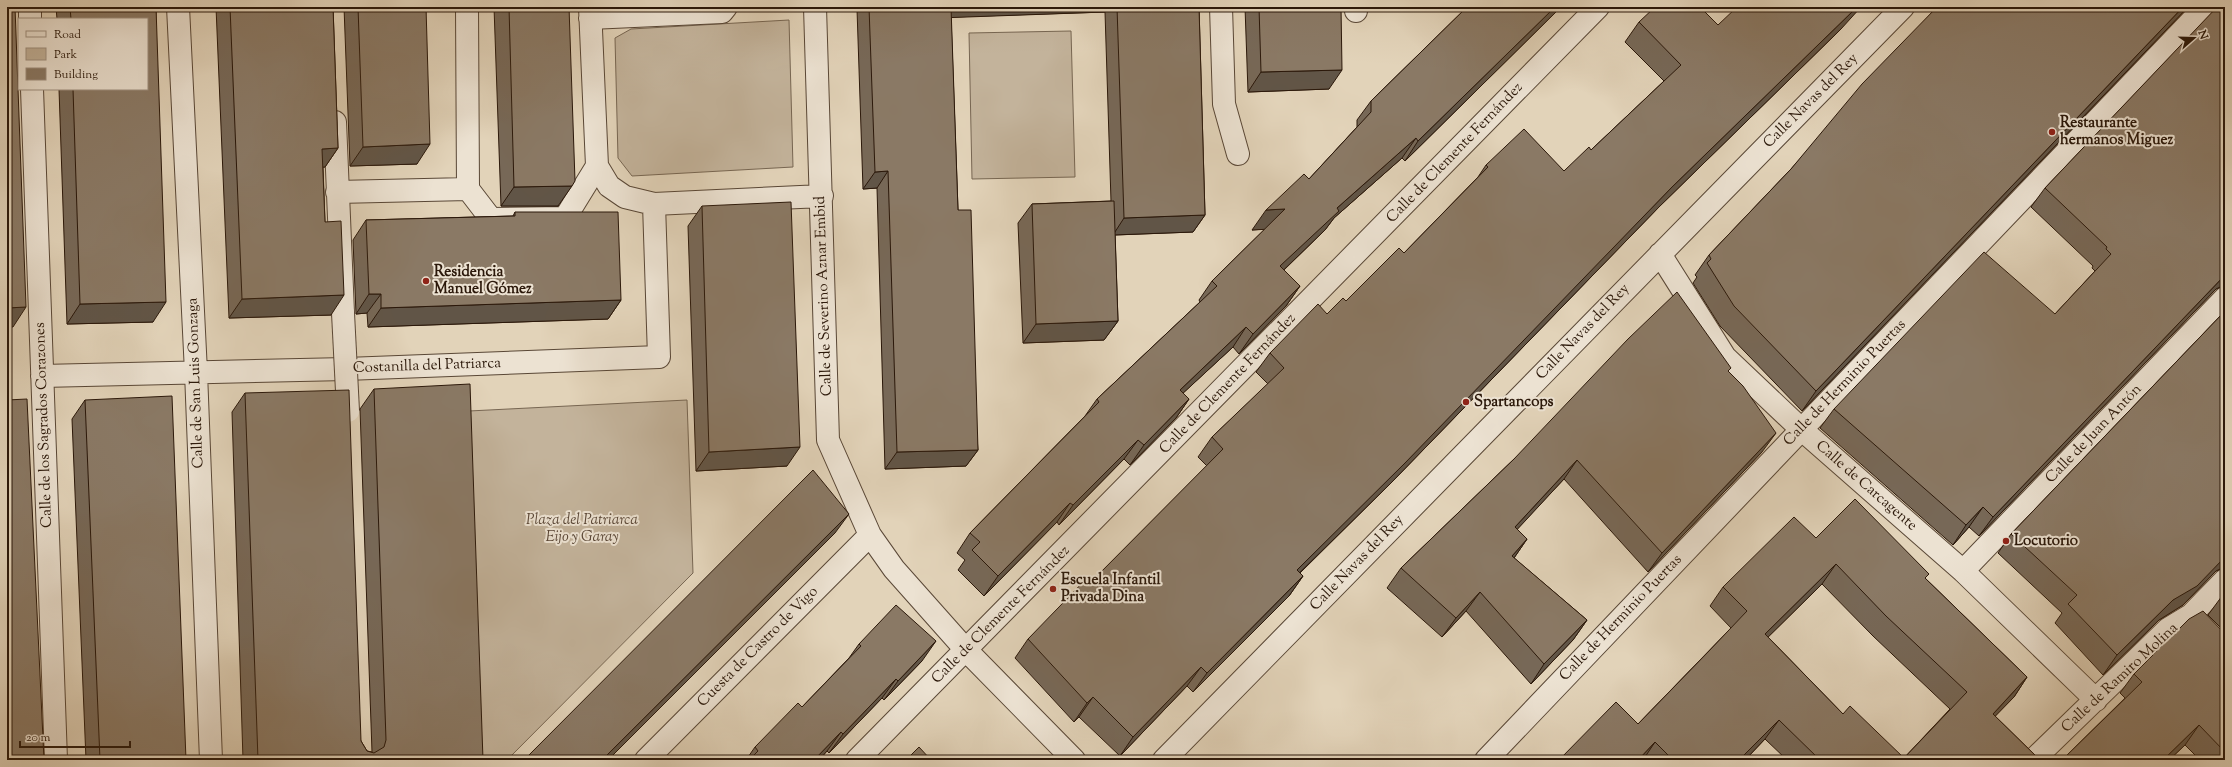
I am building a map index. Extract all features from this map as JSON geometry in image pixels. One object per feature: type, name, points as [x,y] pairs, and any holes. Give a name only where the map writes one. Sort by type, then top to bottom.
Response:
[{"type":"street","points":[[30,7],[30,18]]},
{"type":"street","name":"Calle de San Luis Gonzaga","points":[[178,7],[196,372],[211,760]]},
{"type":"street","points":[[467,7],[468,189],[491,219],[565,218],[597,166]]},
{"type":"street","points":[[726,7],[722,12],[590,12],[597,166],[609,186],[625,197],[654,204],[822,196]]},
{"type":"street","name":"Calle de Severino Aznar Embid","points":[[815,7],[822,196],[828,440],[870,535],[894,569],[966,650],[1074,760]]},
{"type":"street","points":[[1221,7],[1224,104],[1238,154]]},
{"type":"street","name":"Calle de Clemente Fernández","points":[[857,760],[1598,7]]},
{"type":"street","name":"Calle Navas del Rey","points":[[1164,760],[1904,7]]},
{"type":"street","name":"Calle de Herminio Puertas","points":[[1486,760],[2205,7]]},
{"type":"street","name":"Calle de los Sagrados Corazones","points":[[32,90],[56,760]]},
{"type":"street","points":[[334,99],[348,419]]},
{"type":"street","points":[[337,192],[468,189]]},
{"type":"street","name":"Costanilla del Patriarca","points":[[42,376],[362,368],[659,357],[654,204]]},
{"type":"street","name":"Calle de Carcagente","points":[[1660,254],[1725,357],[1801,429],[1963,571],[2096,700]]},
{"type":"street","name":"Calle de Juan Antón","points":[[1963,571],[2225,298]]},
{"type":"street","name":"Cuesta de Castro de Vigo","points":[[646,760],[870,535]]},
{"type":"street","name":"Calle de Ramiro Molina","points":[[2033,760],[2168,628],[2198,622],[2225,580]]},
{"type":"green space","points":[[789,20],[793,167],[632,176],[618,158],[615,38],[631,29]]},
{"type":"green space","points":[[1071,31],[1075,177],[972,179],[969,33]]},
{"type":"green space","name":"Plaza del Patriarca Eijo y Garay","points":[[687,400],[693,573],[507,760],[482,760],[469,411]]},
{"type":"building","points":[[7,7],[15,7],[26,307],[7,308]]},
{"type":"building","points":[[70,7],[156,7],[166,302],[80,304],[73,90],[148,90],[148,18],[71,18]]},
{"type":"building","points":[[230,7],[333,7],[338,148],[322,149],[325,222],[341,221],[344,295],[242,299]]},
{"type":"building","points":[[358,7],[426,7],[430,144],[363,147]]},
{"type":"building","points":[[509,7],[569,7],[575,181],[572,186],[514,187]]},
{"type":"building","points":[[869,7],[951,7],[958,210],[971,210],[978,450],[897,452],[888,171],[875,172]]},
{"type":"building","points":[[1117,7],[1199,7],[1205,215],[1124,218]]},
{"type":"building","points":[[1259,7],[1341,7],[1342,70],[1261,72]]},
{"type":"building","points":[[1467,7],[1555,7],[1418,141],[1416,138],[1337,208],[1339,211],[1280,266],[1300,286],[1253,334],[1246,327],[1180,390],[1189,399],[1144,445],[1138,440],[1073,505],[1070,503],[998,576],[972,550],[980,542],[970,533],[1099,402],[1097,399],[1217,286],[1212,281],[1285,209],[1266,210],[1304,174],[1309,179],[1371,112],[1371,101]]},
{"type":"building","points":[[1655,7],[1700,7],[1718,25],[1737,7],[1857,7],[1672,187],[1405,463],[1297,570],[1303,576],[1207,673],[1201,667],[1133,737],[1093,697],[1087,703],[1028,639],[1089,576],[1093,580],[1223,449],[1212,437],[1284,368],[1270,353],[1318,304],[1327,314],[1343,298],[1346,301],[1399,248],[1404,253],[1488,167],[1486,165],[1524,129],[1564,171],[1589,147],[1591,150],[1681,65],[1639,22]]},
{"type":"building","points":[[1937,7],[2183,7],[1816,391],[1734,306],[1707,263],[1711,259],[1709,255],[1791,169],[1862,84]]},
{"type":"building","points":[[2217,7],[2225,7],[2225,275],[1993,517],[1983,507],[1966,525],[1834,409],[1984,252],[2055,314],[2111,254],[2106,249],[2107,247],[2045,188]]},
{"type":"building","points":[[1114,201],[1118,321],[1036,324],[1032,204]]},
{"type":"building","points":[[791,202],[800,447],[709,452],[702,206]]},
{"type":"building","points":[[515,212],[618,212],[621,300],[381,308],[381,294],[369,294],[366,220],[515,216]]},
{"type":"building","points":[[1677,292],[1731,368],[1728,371],[1743,386],[1776,433],[1662,553],[1577,460],[1515,527],[1527,539],[1512,556],[1587,620],[1544,664],[1480,592],[1456,618],[1401,568],[1514,459],[1628,339]]},
{"type":"building","points":[[2225,311],[2225,557],[2197,586],[2173,600],[2117,655],[2068,604],[2077,595],[2011,534]]},
{"type":"building","points":[[470,384],[483,760],[258,760],[245,393],[349,390],[361,741],[367,751],[374,753],[384,747],[386,740],[374,389]]},
{"type":"building","points":[[172,396],[186,760],[100,760],[85,400]]},
{"type":"building","points":[[27,399],[44,760],[7,760],[7,400]]},
{"type":"building","points":[[813,470],[849,514],[602,760],[524,760]]},
{"type":"building","points":[[1855,499],[1929,574],[1925,578],[2027,677],[1993,714],[2040,760],[1820,760],[1779,720],[1739,760],[1673,760],[1655,742],[1638,760],[1559,760],[1616,702],[1638,724],[1710,650],[1747,611],[1723,587],[1794,517],[1816,538]],"holes":[[[1836,564],[1886,616],[1967,692],[1904,758],[1850,706],[1843,714],[1765,634]]]},
{"type":"building","points":[[2225,592],[2225,599],[2222,596]]},
{"type":"building","points":[[896,605],[936,641],[898,681],[896,679],[843,734],[841,732],[814,760],[749,760],[758,751],[755,747],[798,703],[802,707],[861,646],[859,644]]},
{"type":"building","points":[[2203,611],[2225,634],[2225,752],[2199,725],[2163,760],[2151,760],[2148,757],[2144,760],[2062,760],[2142,682],[2134,674],[2189,619]]},
{"type":"building","points":[[919,747],[931,760],[906,760]]},
{"type":"place","name":"Restaurante hermanos Miguez","points":[[2052,132]]},
{"type":"place","name":"Residencia Manuel Gómez","points":[[426,281]]},
{"type":"place","name":"Spartancops","points":[[1466,402]]},
{"type":"place","name":"Locutorio","points":[[2006,541]]},
{"type":"place","name":"Escuela Infantil Privada Dina","points":[[1053,589]]}]
